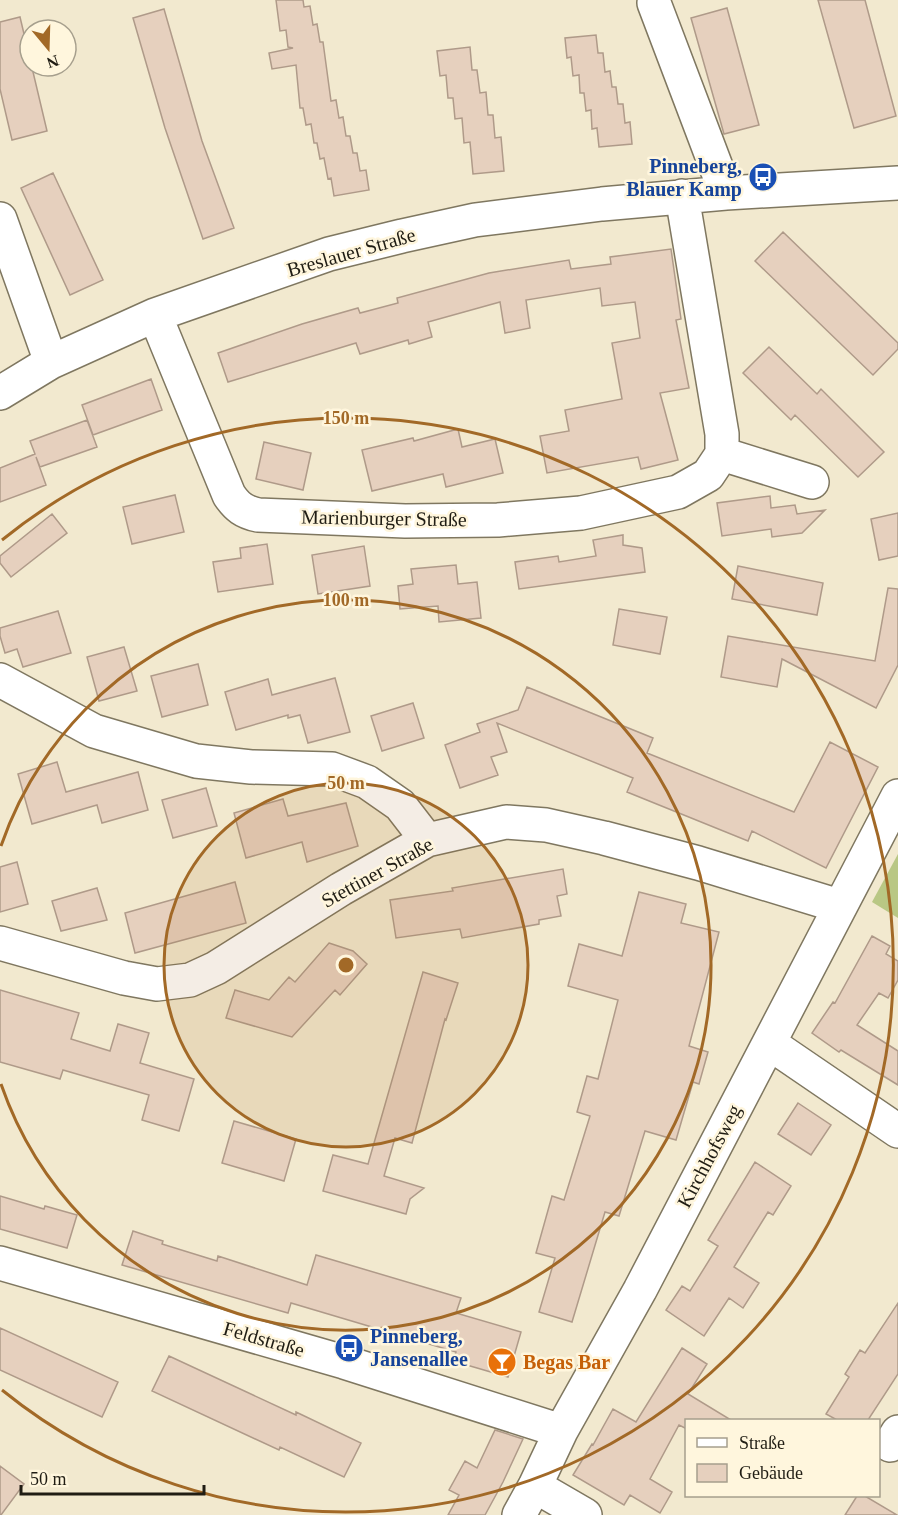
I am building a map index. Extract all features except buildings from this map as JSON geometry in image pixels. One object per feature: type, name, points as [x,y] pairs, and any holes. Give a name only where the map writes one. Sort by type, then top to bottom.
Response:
[{"type":"street","points":[[654,3],[726,193]]},
{"type":"street","name":"Breslauer Straße","points":[[0,393],[51,362],[155,315],[329,254],[402,236],[475,220],[602,204],[682,196],[898,183]]},
{"type":"street","points":[[682,196],[722,434],[722,454],[812,482]]},
{"type":"street","points":[[0,219],[51,362]]},
{"type":"street","name":"Marienburger Straße","points":[[155,315],[229,495],[237,506],[246,512],[258,515],[405,521],[498,520],[581,513],[678,492],[708,475],[722,454]]},
{"type":"street","points":[[0,680],[94,731],[196,761],[251,767],[332,769],[367,782],[400,805],[427,840]]},
{"type":"street","name":"Kirchhofsweg","points":[[519,1515],[561,1431],[640,1290],[898,796]]},
{"type":"street","name":"Stettiner Straße","points":[[0,942],[124,978],[157,984],[190,980],[216,968],[341,889],[427,840],[506,822],[546,825],[698,863],[839,906]]},
{"type":"street","points":[[769,1043],[898,1131]]},
{"type":"street","name":"Feldstraße","points":[[0,1263],[355,1365],[561,1431]]},
{"type":"street","points":[[535,1485],[585,1515]]},
{"type":"green space","points":[[898,854],[898,918],[872,902]]},
{"type":"place","name":"Pinneberg, Blauer Kamp","points":[[763,177]]},
{"type":"place","name":"Pinneberg, Jansenallee","points":[[349,1348]]},
{"type":"place","name":"Begas Bar","points":[[502,1362]]}]
